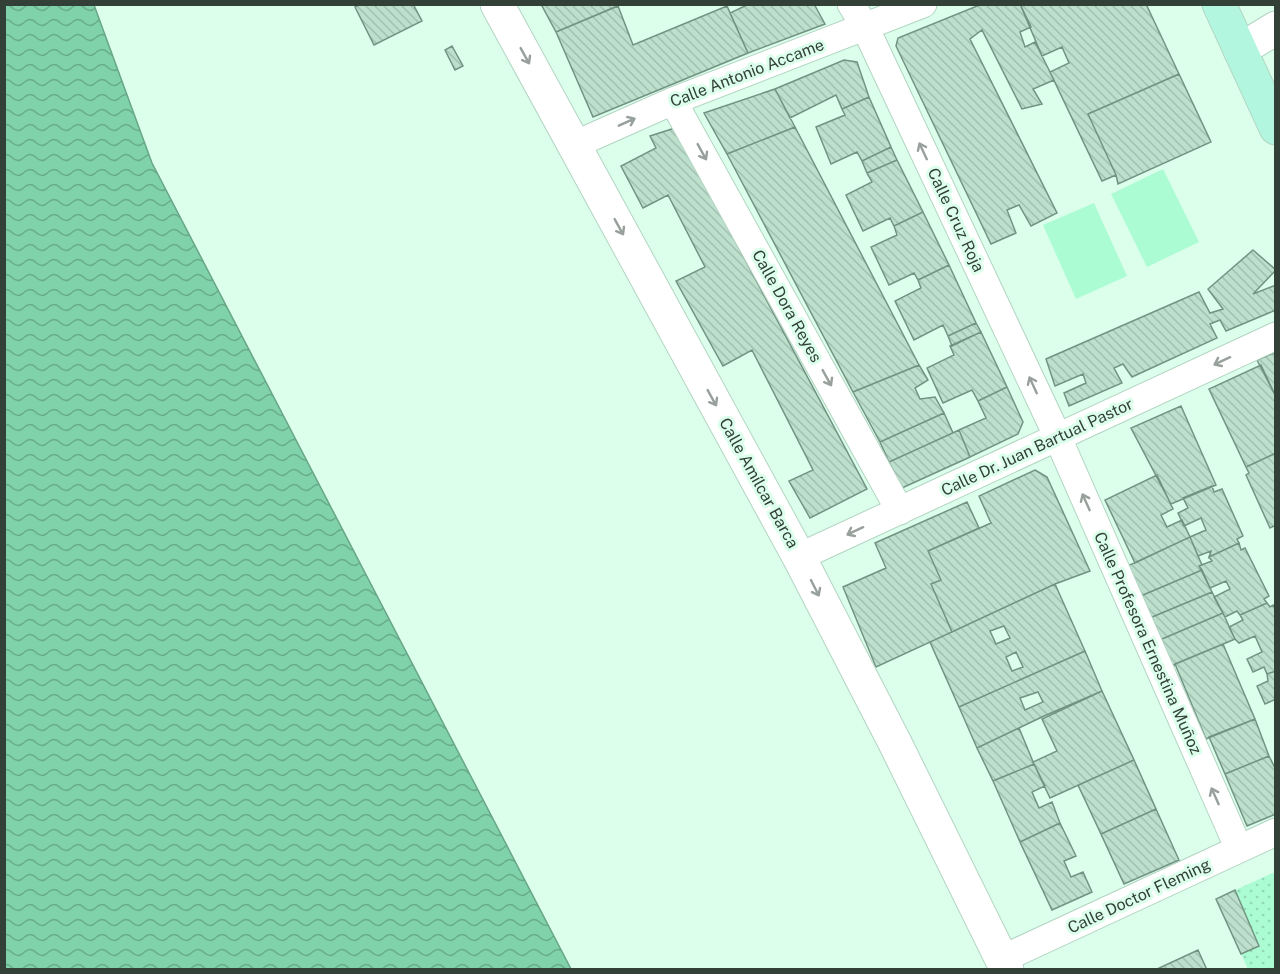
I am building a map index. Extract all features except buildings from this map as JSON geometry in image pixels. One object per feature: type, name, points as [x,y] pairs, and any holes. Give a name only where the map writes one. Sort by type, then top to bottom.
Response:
[{"type":"main road","points":[[1219,4],[1275,128]]},
{"type":"street","name":"Calle Amílcar Barca","points":[[497,4],[799,557],[895,743],[1004,964]]},
{"type":"street","name":"Calle Antonio Accame","points":[[574,145],[858,16],[923,4]]},
{"type":"street","name":"Calle Cruz Roja","points":[[858,16],[1057,438]]},
{"type":"street","points":[[1240,50],[1275,28]]},
{"type":"street","name":"Calle Dora Reyes","points":[[673,101],[900,511]]},
{"type":"street","name":"Calle Dr. Juan Bartual Pastor","points":[[799,557],[1275,336]]},
{"type":"street","name":"Calle Profesora Ernestina Muñoz","points":[[1057,438],[1239,849]]},
{"type":"street","name":"Calle Doctor Fleming","points":[[1004,964],[1275,832]]},
{"type":"shaded area","points":[[1163,169],[1199,242],[1147,267],[1111,194]]},
{"type":"shaded area","points":[[1094,203],[1127,276],[1076,299],[1043,225]]},
{"type":"shaded area","points":[[1275,872],[1275,969],[1248,969],[1216,899]]},
{"type":"water","points":[[5,4],[94,5],[152,163],[571,969],[5,969]]}]
